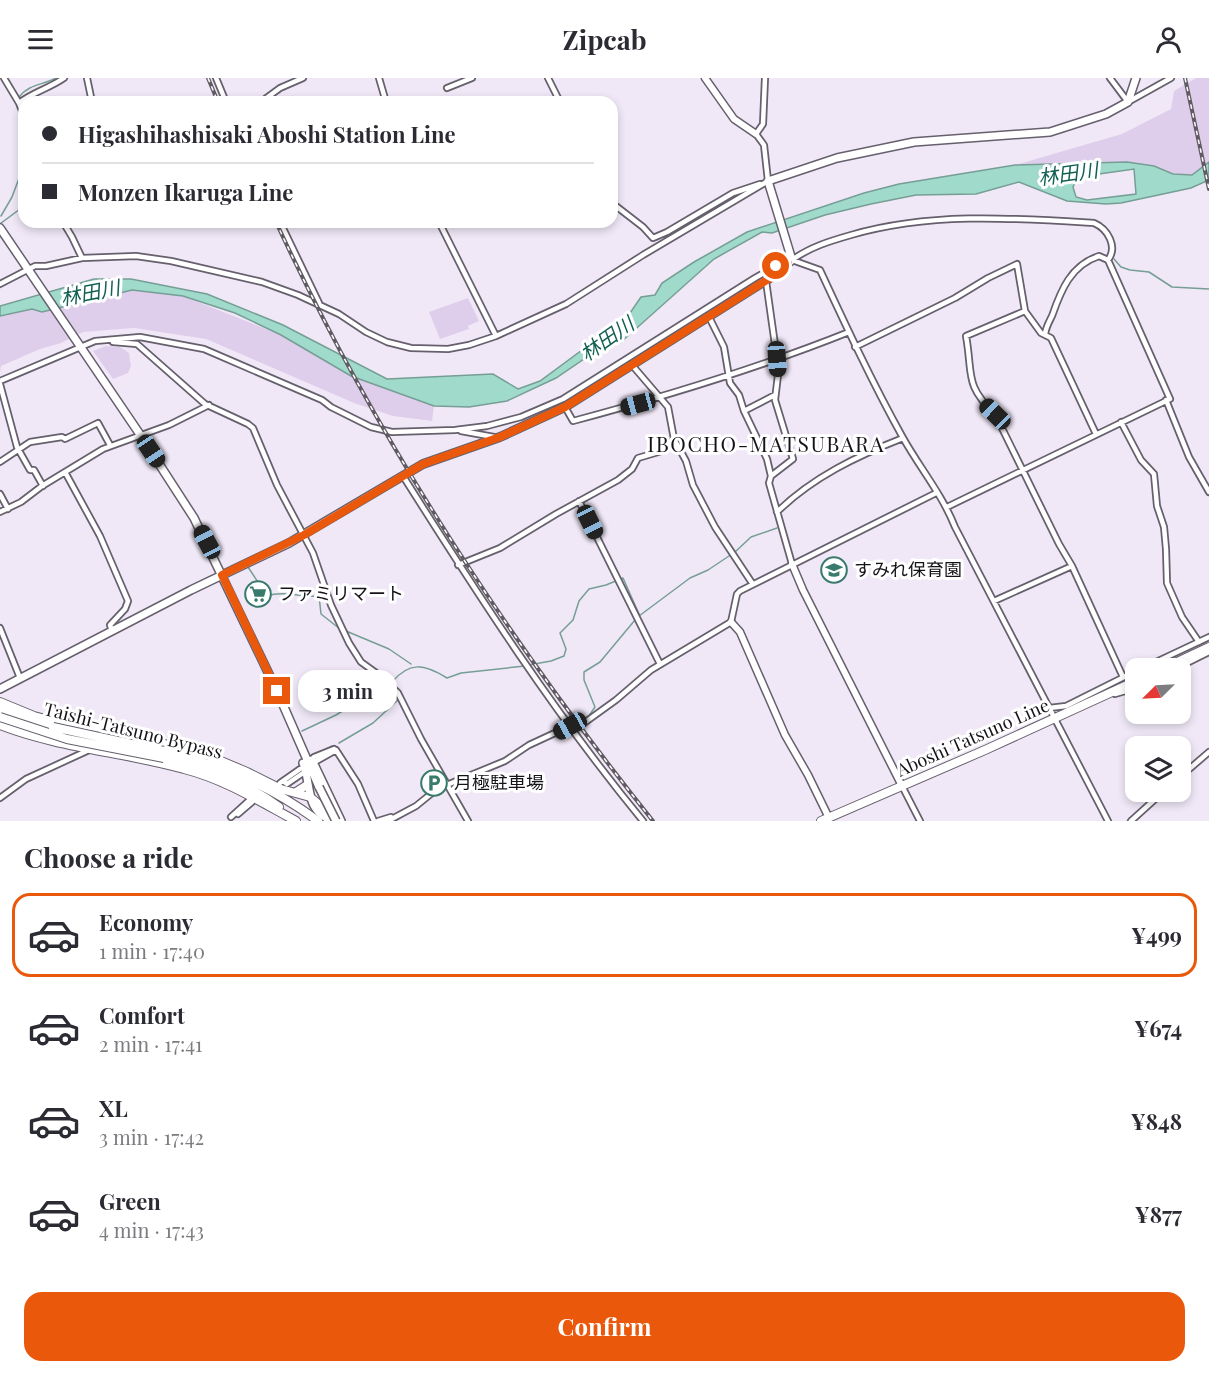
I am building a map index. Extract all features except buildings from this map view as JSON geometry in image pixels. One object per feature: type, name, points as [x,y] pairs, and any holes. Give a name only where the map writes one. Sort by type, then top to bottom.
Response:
[{"type":"main road","points":[[0,688],[304,535],[423,464],[500,437],[565,407],[766,281],[790,262],[768,181],[837,158],[914,142],[1050,132],[1106,114],[1128,102],[1136,78]]},
{"type":"main road","points":[[0,228],[181,496],[313,760],[337,821]]},
{"type":"main road","points":[[1186,658],[1209,652]]},
{"type":"main road","name":"Aboshi Tatsuno Line","points":[[827,820],[1125,686]]},
{"type":"main road","points":[[277,691],[285,723],[303,770],[310,797]]},
{"type":"main road","points":[[0,702],[53,721],[115,734],[161,754],[184,769],[220,782],[253,800],[262,801],[297,821]]},
{"type":"main road","points":[[285,707],[300,747],[337,821]]},
{"type":"main road","name":"Taishi-Tatsuno Bypass","points":[[0,709],[53,727],[161,754],[211,771],[271,801],[297,821]]},
{"type":"main road","name":"Taishi-Tatsuno Bypass","points":[[0,717],[68,739],[212,763],[283,796],[318,821]]},
{"type":"main road","points":[[53,721],[65,744]]},
{"type":"main road","points":[[0,725],[17,732],[91,750],[161,754],[229,764],[281,789],[310,797],[337,821]]},
{"type":"main road","points":[[91,750],[115,734]]},
{"type":"main road","points":[[296,792],[307,785]]},
{"type":"main road","points":[[262,801],[285,821]]},
{"type":"street","points":[[4,78],[18,100]]},
{"type":"street","points":[[29,96],[54,85],[63,78]]},
{"type":"street","points":[[87,78],[91,96]]},
{"type":"street","points":[[216,78],[224,96]]},
{"type":"street","points":[[269,96],[280,88],[303,78]]},
{"type":"street","points":[[379,78],[384,96]]},
{"type":"street","points":[[447,88],[472,78]]},
{"type":"street","points":[[548,78],[557,96]]},
{"type":"street","points":[[705,78],[734,119],[756,134],[764,145],[768,181]]},
{"type":"street","points":[[756,134],[763,124],[765,78]]},
{"type":"street","points":[[1110,78],[1128,102],[1171,78]]},
{"type":"street","points":[[618,208],[643,227],[652,238],[667,232],[733,192],[768,181]]},
{"type":"street","points":[[0,284],[35,266],[46,266],[82,258],[136,256],[181,262],[262,282],[320,304],[387,342],[411,348],[448,349],[496,336],[548,314],[768,181]]},
{"type":"street","points":[[43,486],[18,450],[0,382],[81,346],[106,340],[147,338],[204,349],[322,400],[371,427],[392,432],[455,430],[487,426],[521,417],[562,399],[776,266],[790,262],[824,242],[866,230],[937,220],[987,217],[1094,223],[1108,235],[1112,245],[1111,256],[1108,260]]},
{"type":"street","points":[[67,228],[82,258]]},
{"type":"street","points":[[283,228],[320,304]]},
{"type":"street","points":[[442,228],[496,336]]},
{"type":"street","points":[[947,507],[1170,399],[1108,260],[1099,256],[1090,259],[1066,280],[1045,334]]},
{"type":"street","points":[[790,262],[820,270],[855,347],[903,438],[947,507],[955,527],[1108,821]]},
{"type":"street","points":[[855,347],[955,298],[1017,264],[1025,311],[1041,333],[1051,338],[1096,434]]},
{"type":"street","points":[[766,281],[777,359],[778,375],[775,395],[793,459],[771,476]]},
{"type":"street","points":[[1025,311],[966,336],[973,387],[980,400],[995,414],[1024,470],[1072,566],[1123,677],[1066,706],[1049,708]]},
{"type":"street","points":[[709,317],[724,347],[730,383],[739,395],[744,411],[767,459],[771,476],[769,483],[792,564],[920,821]]},
{"type":"street","points":[[565,407],[573,421],[728,377],[849,332]]},
{"type":"street","points":[[106,340],[137,344],[208,405],[252,428],[277,485],[304,535],[331,605],[356,657],[398,693],[421,739],[468,821]]},
{"type":"street","points":[[632,365],[668,407],[674,439],[686,461],[693,485],[715,527],[752,583]]},
{"type":"street","points":[[744,411],[775,395]]},
{"type":"street","points":[[1166,400],[1189,457],[1209,492]]},
{"type":"street","points":[[0,512],[21,502],[110,445],[141,436],[181,420],[208,405]]},
{"type":"street","points":[[1121,422],[1141,460],[1155,474],[1157,506],[1164,527],[1167,583],[1182,617],[1198,642]]},
{"type":"street","points":[[0,462],[30,442],[62,437],[65,439],[98,423],[110,445]]},
{"type":"street","points":[[455,430],[500,437]]},
{"type":"street","points":[[777,512],[802,489],[849,460],[903,438]]},
{"type":"street","points":[[458,565],[500,548],[618,480],[632,469],[638,458],[665,450],[674,439]]},
{"type":"street","points":[[65,472],[100,536],[128,601],[125,609],[110,625],[112,631]]},
{"type":"street","points":[[402,476],[458,565],[525,664],[643,821]]},
{"type":"street","points":[[388,821],[416,806],[437,789],[498,765],[529,745],[572,729],[616,700],[641,677],[660,664],[731,622],[737,594],[752,583],[936,492]]},
{"type":"street","points":[[0,494],[8,508]]},
{"type":"street","points":[[579,501],[660,664]]},
{"type":"street","points":[[994,601],[1072,566]]},
{"type":"street","points":[[731,622],[740,632],[785,735],[808,775],[827,820]]},
{"type":"street","points":[[0,628],[20,678]]},
{"type":"street","points":[[1164,658],[1209,637]]},
{"type":"street","points":[[1191,661],[1209,652]]},
{"type":"street","points":[[1098,699],[1125,691]]},
{"type":"street","points":[[0,798],[26,778],[91,750]]},
{"type":"street","points":[[313,760],[336,750],[358,784],[376,821],[396,817]]},
{"type":"street","points":[[1191,768],[1209,752]]},
{"type":"street","points":[[281,782],[287,784],[303,770]]},
{"type":"street","points":[[253,800],[235,817],[231,817],[253,800]]},
{"type":"street","points":[[1131,821],[1151,802]]},
{"type":"shaded area","points":[[1196,78],[1209,78],[1209,162],[1192,175],[1173,174],[1154,166],[1127,162],[1015,165],[1122,134],[1171,109],[1174,91]]},
{"type":"shaded area","points":[[132,290],[183,296],[281,335],[351,376],[434,406],[432,421],[393,416],[354,403],[206,339],[134,328],[83,332],[1,366],[0,372],[0,316],[32,309],[42,312]]},
{"type":"shaded area","points":[[468,298],[479,321],[468,326],[469,329],[440,339],[429,312]]},
{"type":"shaded area","points":[[106,346],[120,347],[129,353],[131,366],[128,373],[113,379],[93,351]]},
{"type":"water","name":"林田川","points":[[1127,162],[1154,166],[1173,174],[1192,175],[1209,162],[1209,180],[1191,188],[1106,204],[1067,201],[1019,182],[976,194],[916,195],[825,215],[772,233],[762,232],[714,259],[620,343],[612,340],[556,378],[507,401],[469,407],[434,406],[351,376],[281,335],[235,313],[183,296],[132,290],[42,312],[32,309],[0,316],[0,306],[94,279],[131,279],[207,294],[283,325],[387,379],[493,374],[518,389],[540,381],[628,316],[641,297],[655,295],[662,283],[747,232],[864,193],[899,184],[1015,165]],"holes":[[[1134,169],[1136,194],[1087,200],[1076,197],[1073,187],[1078,177]]]},
{"type":"waterway","points":[[20,96],[32,87],[56,78]]},
{"type":"waterway","points":[[274,95],[280,92]]},
{"type":"waterway","points":[[1,216],[18,181]]},
{"type":"waterway","points":[[0,224],[18,210]]},
{"type":"waterway","points":[[1114,259],[1121,267],[1149,272],[1172,287],[1209,289]]},
{"type":"waterway","points":[[639,616],[690,578],[708,570],[735,552],[751,537],[777,528]]},
{"type":"waterway","points":[[248,567],[267,596],[273,594],[319,596],[321,614],[340,629]]},
{"type":"waterway","points":[[529,665],[564,656],[566,649],[560,633],[573,620],[579,601],[589,589],[623,578],[639,614]]},
{"type":"waterway","points":[[573,726],[588,717],[595,707],[584,680],[584,672],[600,662],[635,620]]},
{"type":"waterway","points":[[346,631],[389,649],[411,664]]},
{"type":"waterway","points":[[392,682],[405,671],[418,667],[431,670],[447,678],[461,673],[525,666]]},
{"type":"waterway","points":[[302,731],[336,715],[387,684]]},
{"type":"waterway","points":[[339,743],[373,723],[399,699]]},
{"type":"waterway","points":[[549,738],[566,730]]},
{"type":"waterway","points":[[321,752],[332,746]]},
{"type":"waterway","points":[[480,774],[503,764]]},
{"type":"waterway","points":[[395,821],[414,809]]},
{"type":"railway","points":[[208,78],[216,96]]},
{"type":"railway","points":[[1185,78],[1209,189]]},
{"type":"railway","points":[[279,228],[356,380],[446,533],[546,680],[653,821]]},
{"type":"place","name":"すみれ保育園","points":[[834,570]]},
{"type":"place","name":"ファミリマート","points":[[258,594]]},
{"type":"place","name":"月極駐車場","points":[[434,783]]},
{"type":"district","name":"IBOCHO-MATSUBARA","points":[[766,445]]},
{"type":"route","points":[[277,691],[222,575],[304,535],[423,464],[500,437],[565,407],[773,276],[788,263],[776,266]]}]
